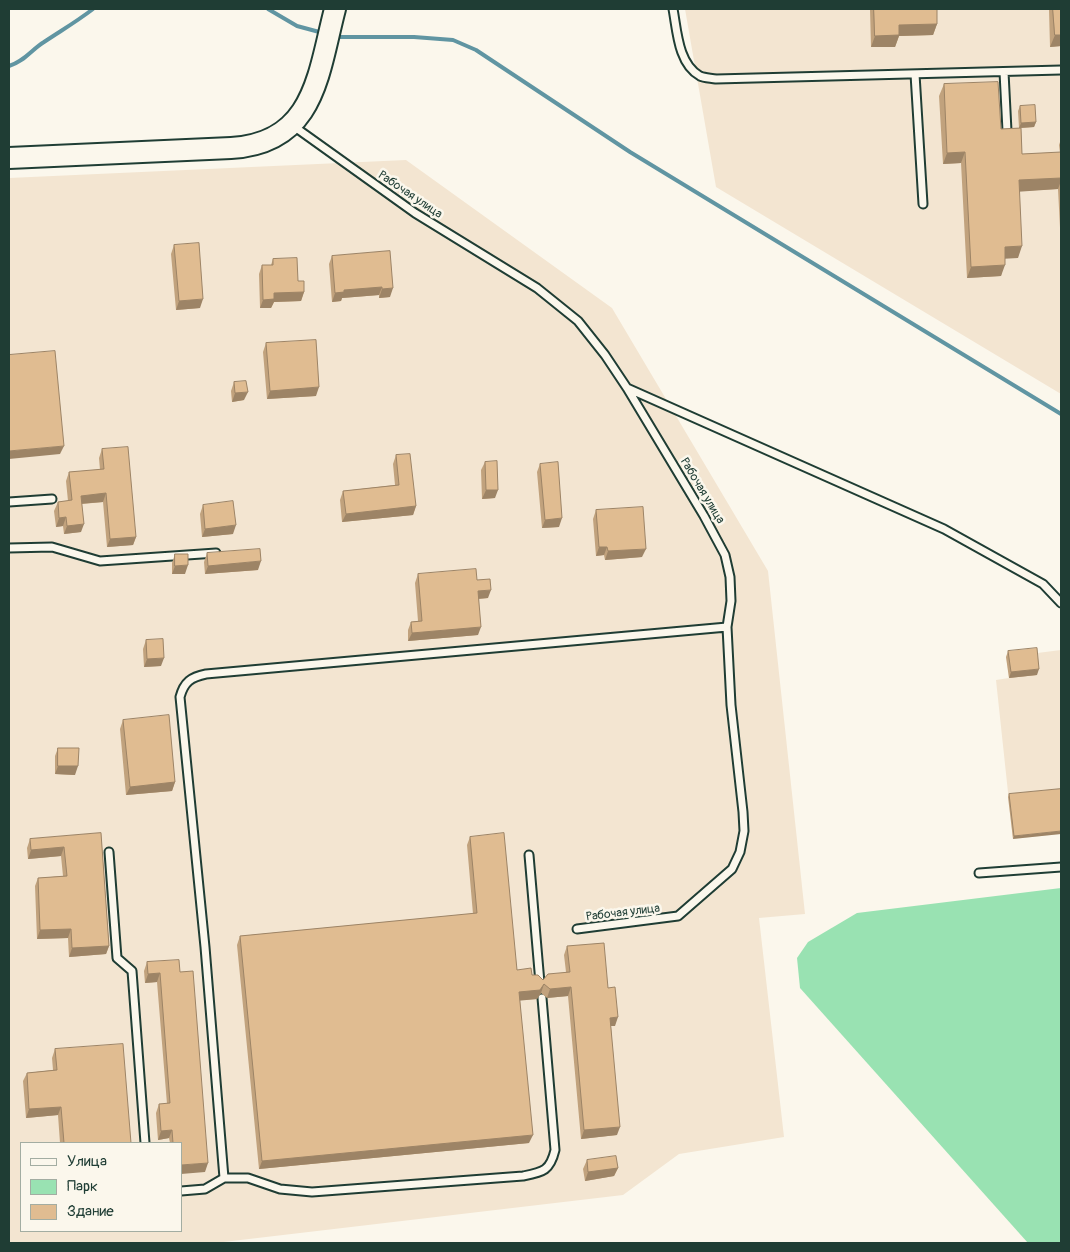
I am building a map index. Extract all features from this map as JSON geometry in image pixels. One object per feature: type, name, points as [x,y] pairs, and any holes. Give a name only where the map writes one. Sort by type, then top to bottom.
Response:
[{"type":"street","points":[[9,158],[247,147],[277,136],[292,125],[303,113],[313,93],[335,9]]},
{"type":"lane","points":[[672,9],[682,53],[688,64],[700,76],[716,79],[1061,70]]},
{"type":"lane","points":[[1004,72],[1007,131]]},
{"type":"lane","points":[[915,74],[923,204]]},
{"type":"lane","name":"Рабочая улица","points":[[292,125],[408,208],[537,288],[578,321],[605,355],[627,388],[712,529],[725,555],[730,577],[731,601],[727,627],[731,705],[744,831],[740,852],[732,868],[678,916],[665,920],[576,929]]},
{"type":"lane","points":[[627,388],[944,529],[1043,584],[1061,603]]},
{"type":"lane","points":[[9,502],[52,499]]},
{"type":"lane","points":[[9,548],[52,547],[100,561],[227,552]]},
{"type":"lane","points":[[224,1178],[205,947],[180,697],[183,685],[193,677],[206,674],[727,627]]},
{"type":"lane","points":[[109,852],[117,958],[132,971],[144,1142]]},
{"type":"lane","points":[[529,854],[540,983]]},
{"type":"lane","points":[[979,873],[1061,867]]},
{"type":"lane","points":[[182,1191],[206,1189],[224,1178],[248,1178],[280,1189],[312,1192],[524,1176],[541,1172],[552,1164],[555,1150],[542,998]]},
{"type":"shaded area","points":[[685,9],[1061,9],[1061,394],[716,187]]},
{"type":"shaded area","points":[[406,160],[612,308],[768,571],[805,914],[759,918],[784,1137],[679,1154],[623,1195],[215,1243],[9,1243],[9,178]]},
{"type":"shaded area","points":[[1061,650],[1061,834],[1013,839],[996,680],[1009,678],[1006,657]]},
{"type":"green space","points":[[1061,888],[1061,1243],[1028,1243],[800,988],[797,958],[808,942],[857,913]]},
{"type":"building","points":[[874,9],[937,9],[937,24],[899,25],[899,35],[875,36]]},
{"type":"building","points":[[1053,9],[1061,9],[1061,35],[1055,35]]},
{"type":"building","points":[[998,82],[1001,129],[1021,128],[1022,154],[1061,152],[1061,178],[1019,180],[1022,246],[1005,247],[1005,265],[971,267],[965,152],[947,153],[944,84]]},
{"type":"building","points":[[1035,105],[1036,122],[1021,123],[1020,106]]},
{"type":"building","points":[[199,243],[203,299],[179,301],[174,245]]},
{"type":"building","points":[[390,251],[393,288],[344,290],[344,292],[335,293],[332,256]]},
{"type":"building","points":[[297,258],[298,281],[304,281],[304,292],[274,293],[274,299],[263,300],[262,265],[273,265],[273,259]]},
{"type":"building","points":[[316,340],[319,387],[270,391],[266,343]]},
{"type":"building","points":[[55,351],[64,446],[9,451],[9,355]]},
{"type":"building","points":[[246,381],[248,392],[235,393],[234,382]]},
{"type":"building","points":[[128,447],[136,537],[110,539],[106,493],[81,496],[84,524],[67,526],[66,517],[59,518],[58,502],[72,500],[69,472],[104,469],[102,449]]},
{"type":"building","points":[[410,454],[416,506],[346,514],[343,491],[399,485],[396,455]]},
{"type":"building","points":[[497,461],[498,490],[486,490],[485,462]]},
{"type":"building","points":[[558,462],[562,518],[545,520],[540,464]]},
{"type":"building","points":[[233,501],[236,525],[205,529],[203,505]]},
{"type":"building","points":[[643,507],[646,549],[608,551],[607,547],[599,547],[596,510]]},
{"type":"building","points":[[260,549],[261,561],[208,566],[207,553]]},
{"type":"building","points":[[175,554],[188,554],[188,565],[175,566]]},
{"type":"building","points":[[476,569],[477,580],[490,579],[491,590],[478,591],[481,627],[412,633],[411,622],[422,621],[418,574]]},
{"type":"building","points":[[163,639],[164,658],[147,659],[146,640]]},
{"type":"building","points":[[1037,648],[1039,669],[1011,672],[1008,651]]},
{"type":"building","points":[[169,715],[175,782],[130,787],[123,720]]},
{"type":"building","points":[[58,748],[79,748],[78,766],[58,766]]},
{"type":"building","points":[[1061,789],[1061,831],[1014,836],[1009,794]]},
{"type":"building","points":[[101,833],[109,946],[72,948],[71,929],[40,930],[38,878],[67,876],[64,847],[31,850],[30,839]]},
{"type":"building","points":[[504,833],[517,970],[531,968],[532,975],[538,975],[543,980],[548,974],[570,972],[567,946],[604,943],[608,988],[615,987],[618,1017],[610,1018],[620,1127],[584,1130],[571,987],[550,989],[544,984],[540,990],[519,992],[533,1135],[262,1161],[240,936],[477,913],[470,837]]},
{"type":"building","points":[[179,960],[180,972],[193,971],[208,1163],[182,1165],[182,1142],[173,1142],[172,1130],[161,1131],[159,1104],[170,1103],[160,973],[148,974],[147,962]]},
{"type":"building","points":[[123,1044],[131,1142],[64,1142],[61,1107],[29,1109],[27,1073],[57,1070],[55,1049]]},
{"type":"building","points":[[616,1156],[618,1168],[588,1172],[587,1160]]},
{"type":"waterway","points":[[9,66],[24,58],[39,45],[93,9]]},
{"type":"waterway","points":[[268,9],[297,26],[323,33]]},
{"type":"waterway","points":[[335,37],[414,37],[453,40],[476,50],[630,152],[1061,414]]}]
